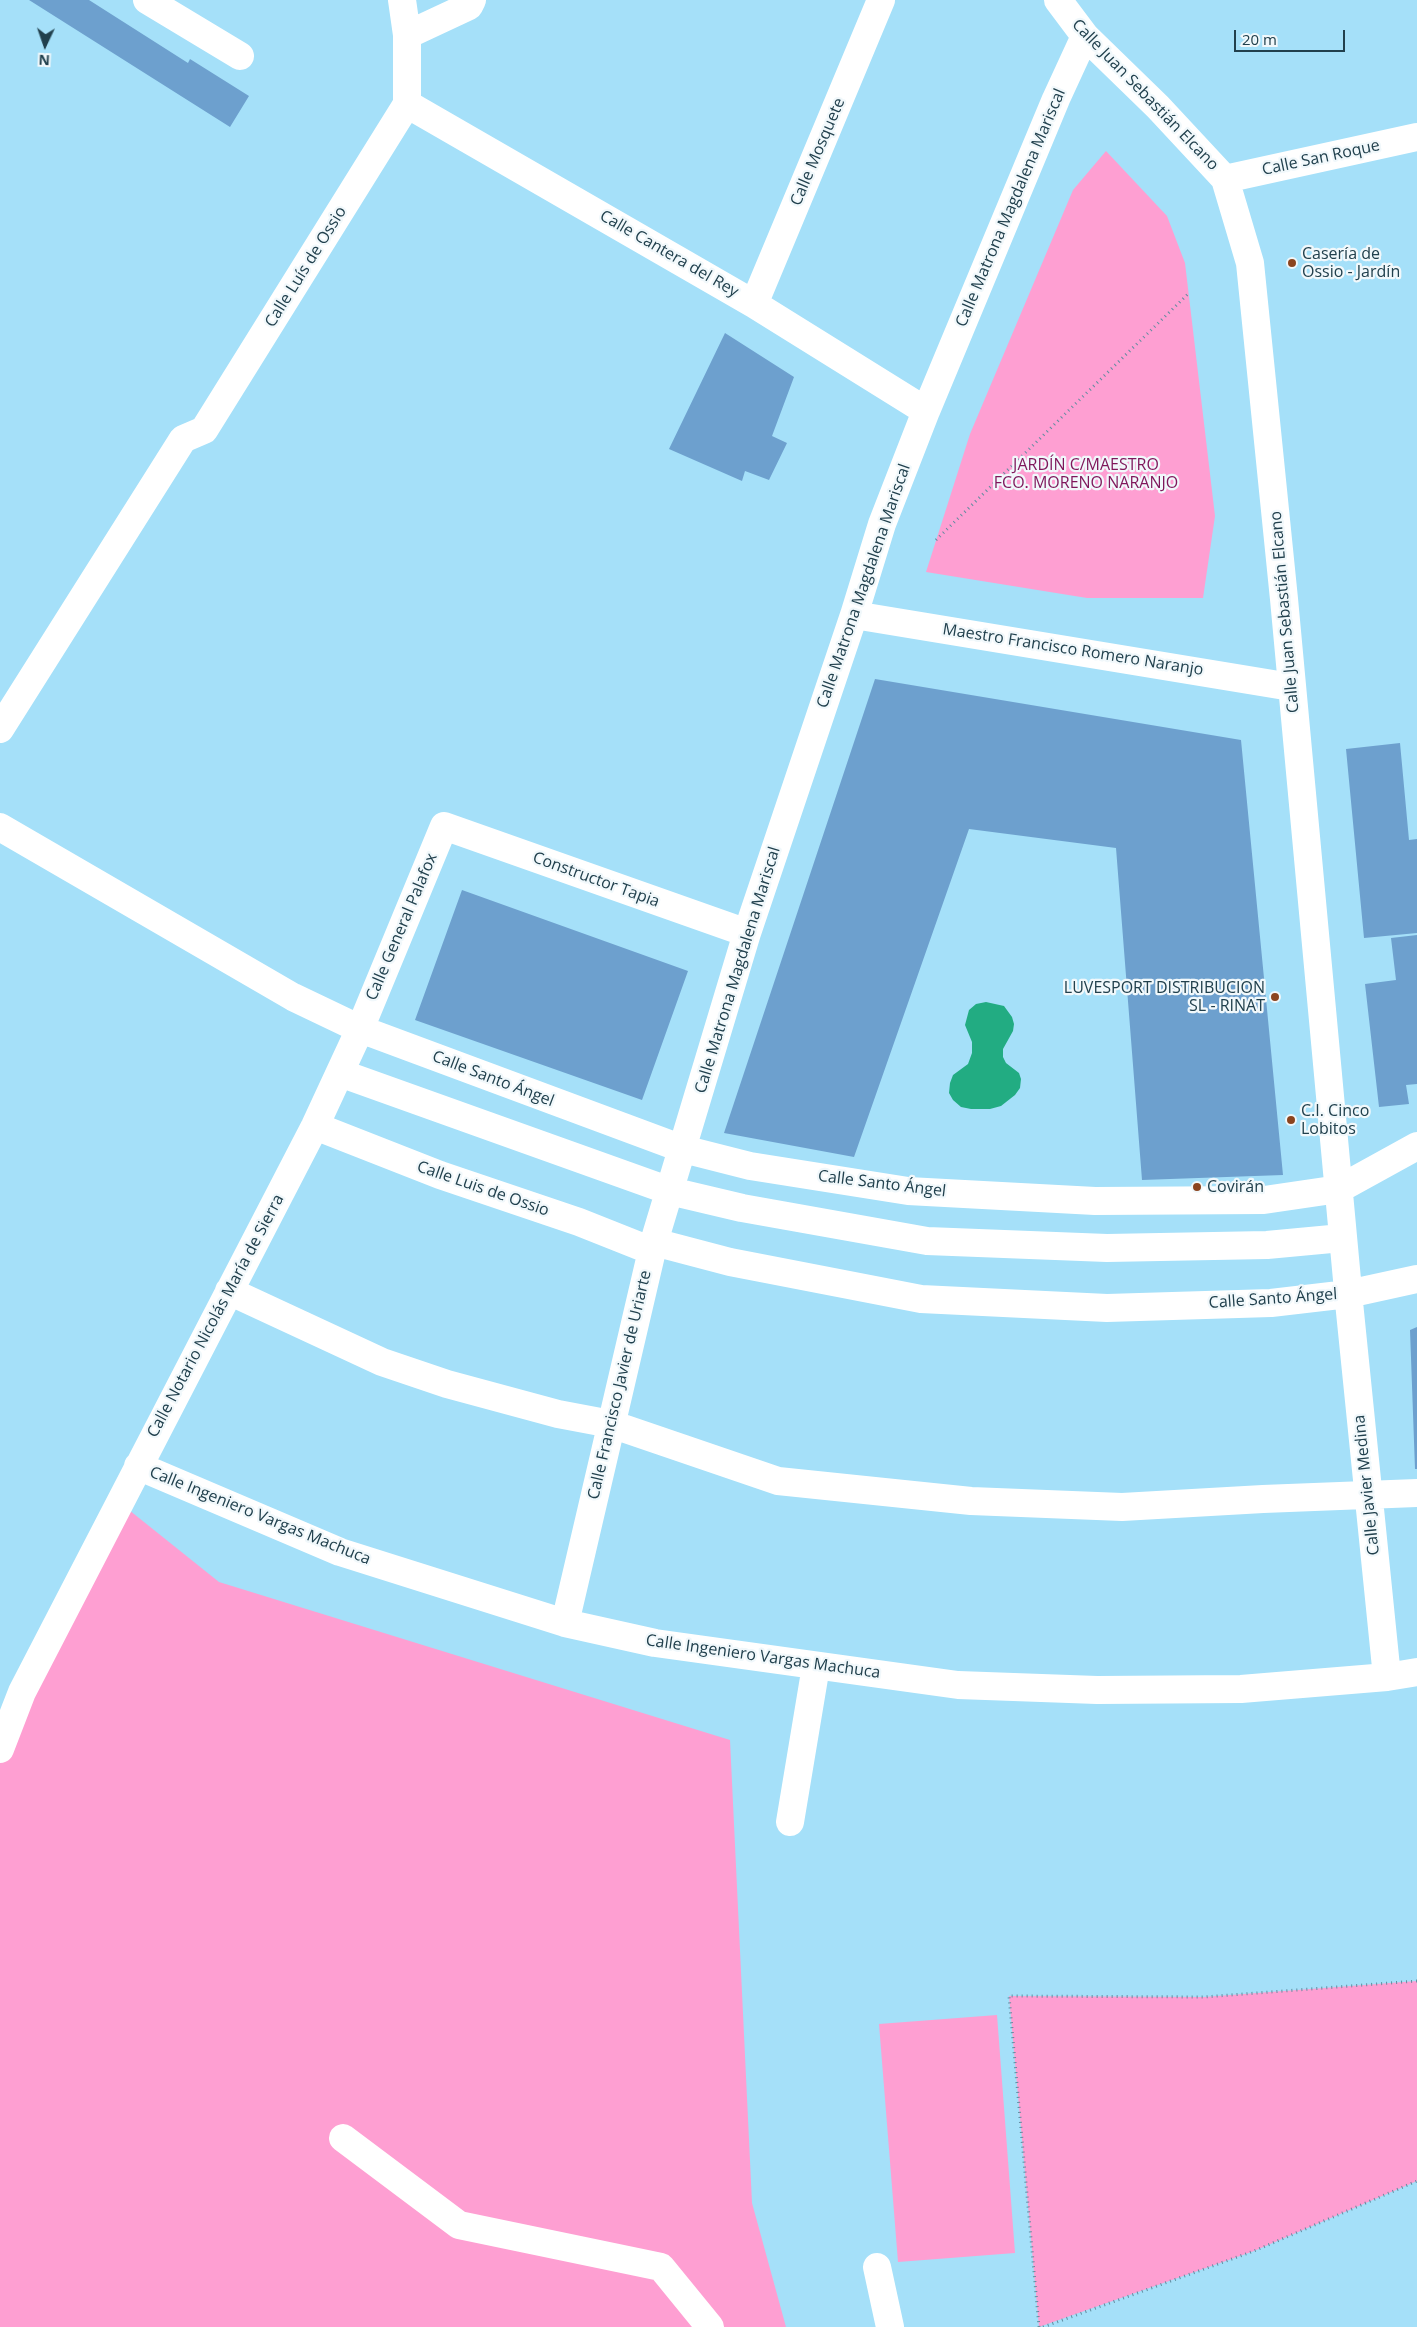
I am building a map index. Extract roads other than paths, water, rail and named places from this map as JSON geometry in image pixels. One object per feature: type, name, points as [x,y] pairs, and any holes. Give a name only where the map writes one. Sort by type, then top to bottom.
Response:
[{"type":"street","points":[[147,0],[240,56]]},
{"type":"street","points":[[402,0],[407,35],[408,104]]},
{"type":"street","points":[[407,35],[468,6],[472,0]]},
{"type":"street","name":"Calle Mosquete","points":[[754,304],[881,0]]},
{"type":"street","name":"Calle Juan Sebastián Elcano","points":[[1058,0],[1085,36],[1158,107],[1225,179],[1250,263],[1284,599],[1348,1294]]},
{"type":"street","name":"Calle Matrona Magdalena Mariscal","points":[[683,1150],[747,934],[854,615],[882,524],[926,411],[1056,99],[1085,36]]},
{"type":"street","name":"Calle Cantera del Rey","points":[[408,104],[754,304],[926,411]]},
{"type":"street","name":"Calle Luís de Ossio","points":[[0,729],[183,439],[204,430],[408,104]]},
{"type":"street","name":"Calle San Roque","points":[[1225,179],[1417,137]]},
{"type":"street","name":"Maestro Francisco Romero Naranjo","points":[[854,615],[1291,687]]},
{"type":"street","name":"Constructor Tapia","points":[[444,826],[747,934]]},
{"type":"street","name":"Calle General Palafox","points":[[340,1073],[444,826]]},
{"type":"street","name":"Calle Santo Ángel","points":[[0,827],[293,997],[360,1029],[683,1150],[750,1166],[908,1191],[1095,1201],[1264,1200],[1338,1189],[1417,1146]]},
{"type":"street","points":[[340,1073],[670,1191],[742,1208],[927,1241],[1108,1248],[1267,1245],[1342,1238]]},
{"type":"street","name":"Calle Notario Nicolás María de Sierra","points":[[0,1749],[22,1692],[315,1126],[340,1073]]},
{"type":"street","name":"Calle Luis de Ossio","points":[[315,1126],[440,1175],[653,1247]]},
{"type":"street","name":"Calle Francisco Javier de Uriarte","points":[[565,1623],[653,1247],[683,1150]]},
{"type":"street","name":"Calle Santo Ángel","points":[[653,1247],[921,1299],[1107,1308],[1271,1303],[1348,1294],[1417,1279]]},
{"type":"street","points":[[229,1291],[382,1362],[447,1384],[558,1414],[611,1424],[778,1481],[971,1501],[1122,1507],[1417,1493]]},
{"type":"street","name":"Calle Javier Medina","points":[[1348,1294],[1387,1677]]},
{"type":"street","name":"Calle Ingeniero Vargas Machuca","points":[[138,1466],[340,1552],[565,1623],[655,1643],[958,1685],[1097,1690],[1241,1689],[1387,1677],[1417,1672]]},
{"type":"street","points":[[790,1822],[816,1666]]},
{"type":"street","points":[[343,2138],[459,2225],[661,2267],[710,2327]]},
{"type":"street","points":[[877,2267],[890,2327]]},
{"type":"place","name":"Casería de Ossio - Jardín","points":[[1292,263]]},
{"type":"place","name":"LUVESPORT DISTRIBUCION SL - RINAT","points":[[1275,997]]},
{"type":"place","name":"C.I. Cinco Lobitos","points":[[1291,1120]]},
{"type":"place","name":"Covirán","points":[[1197,1187]]},
{"type":"park label","name":"JARDÍN C/MAESTRO FCO. MORENO NARANJO","points":[[1086,474]]}]
